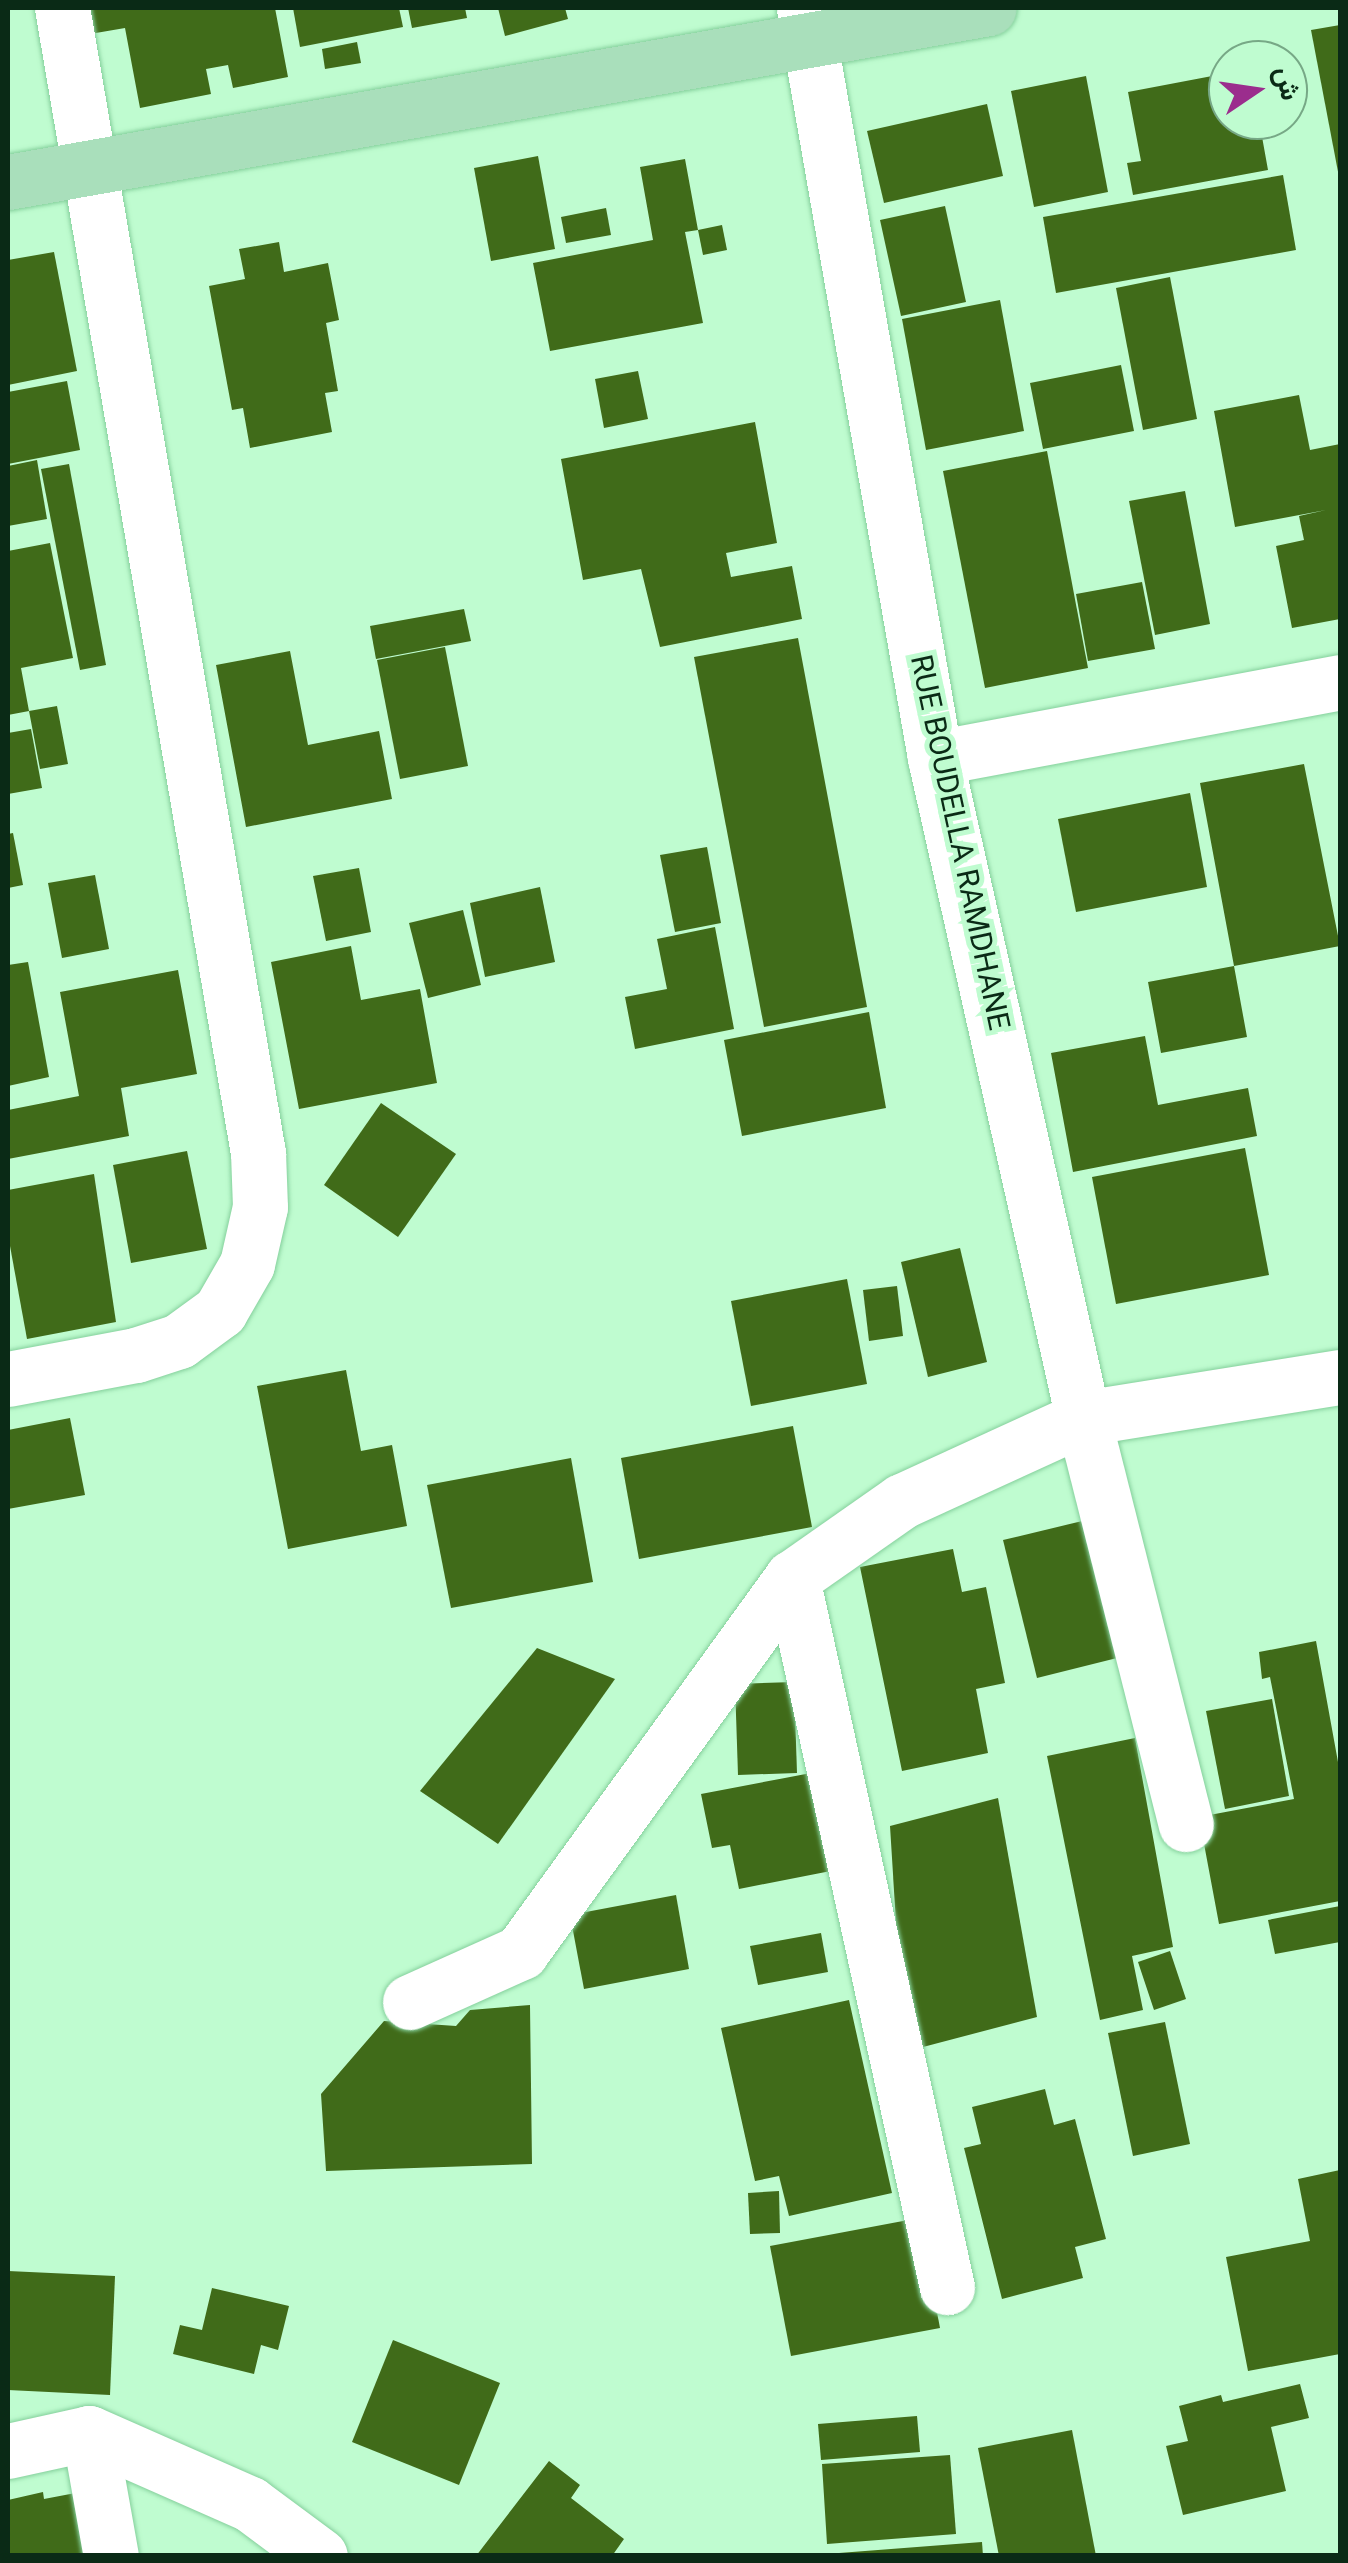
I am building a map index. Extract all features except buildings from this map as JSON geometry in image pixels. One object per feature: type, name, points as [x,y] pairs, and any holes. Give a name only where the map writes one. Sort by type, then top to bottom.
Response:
[{"type":"main road","points":[[8,182],[808,24],[989,8]]},
{"type":"street","points":[[8,1380],[136,1355],[179,1340],[220,1310],[247,1264],[260,1206],[258,1152],[62,8]]},
{"type":"street","name":"RUE BOUDELLA RAMDHANE","points":[[808,24],[935,758],[1083,1418],[1186,1824]]},
{"type":"street","points":[[935,758],[1340,682]]},
{"type":"street","points":[[410,2002],[521,1952],[792,1578],[902,1500],[1083,1418],[1340,1377]]},
{"type":"street","points":[[792,1578],[947,2287]]},
{"type":"street","points":[[89,2434],[111,2556]]},
{"type":"street","points":[[8,2451],[89,2434],[250,2504],[320,2556]]}]
